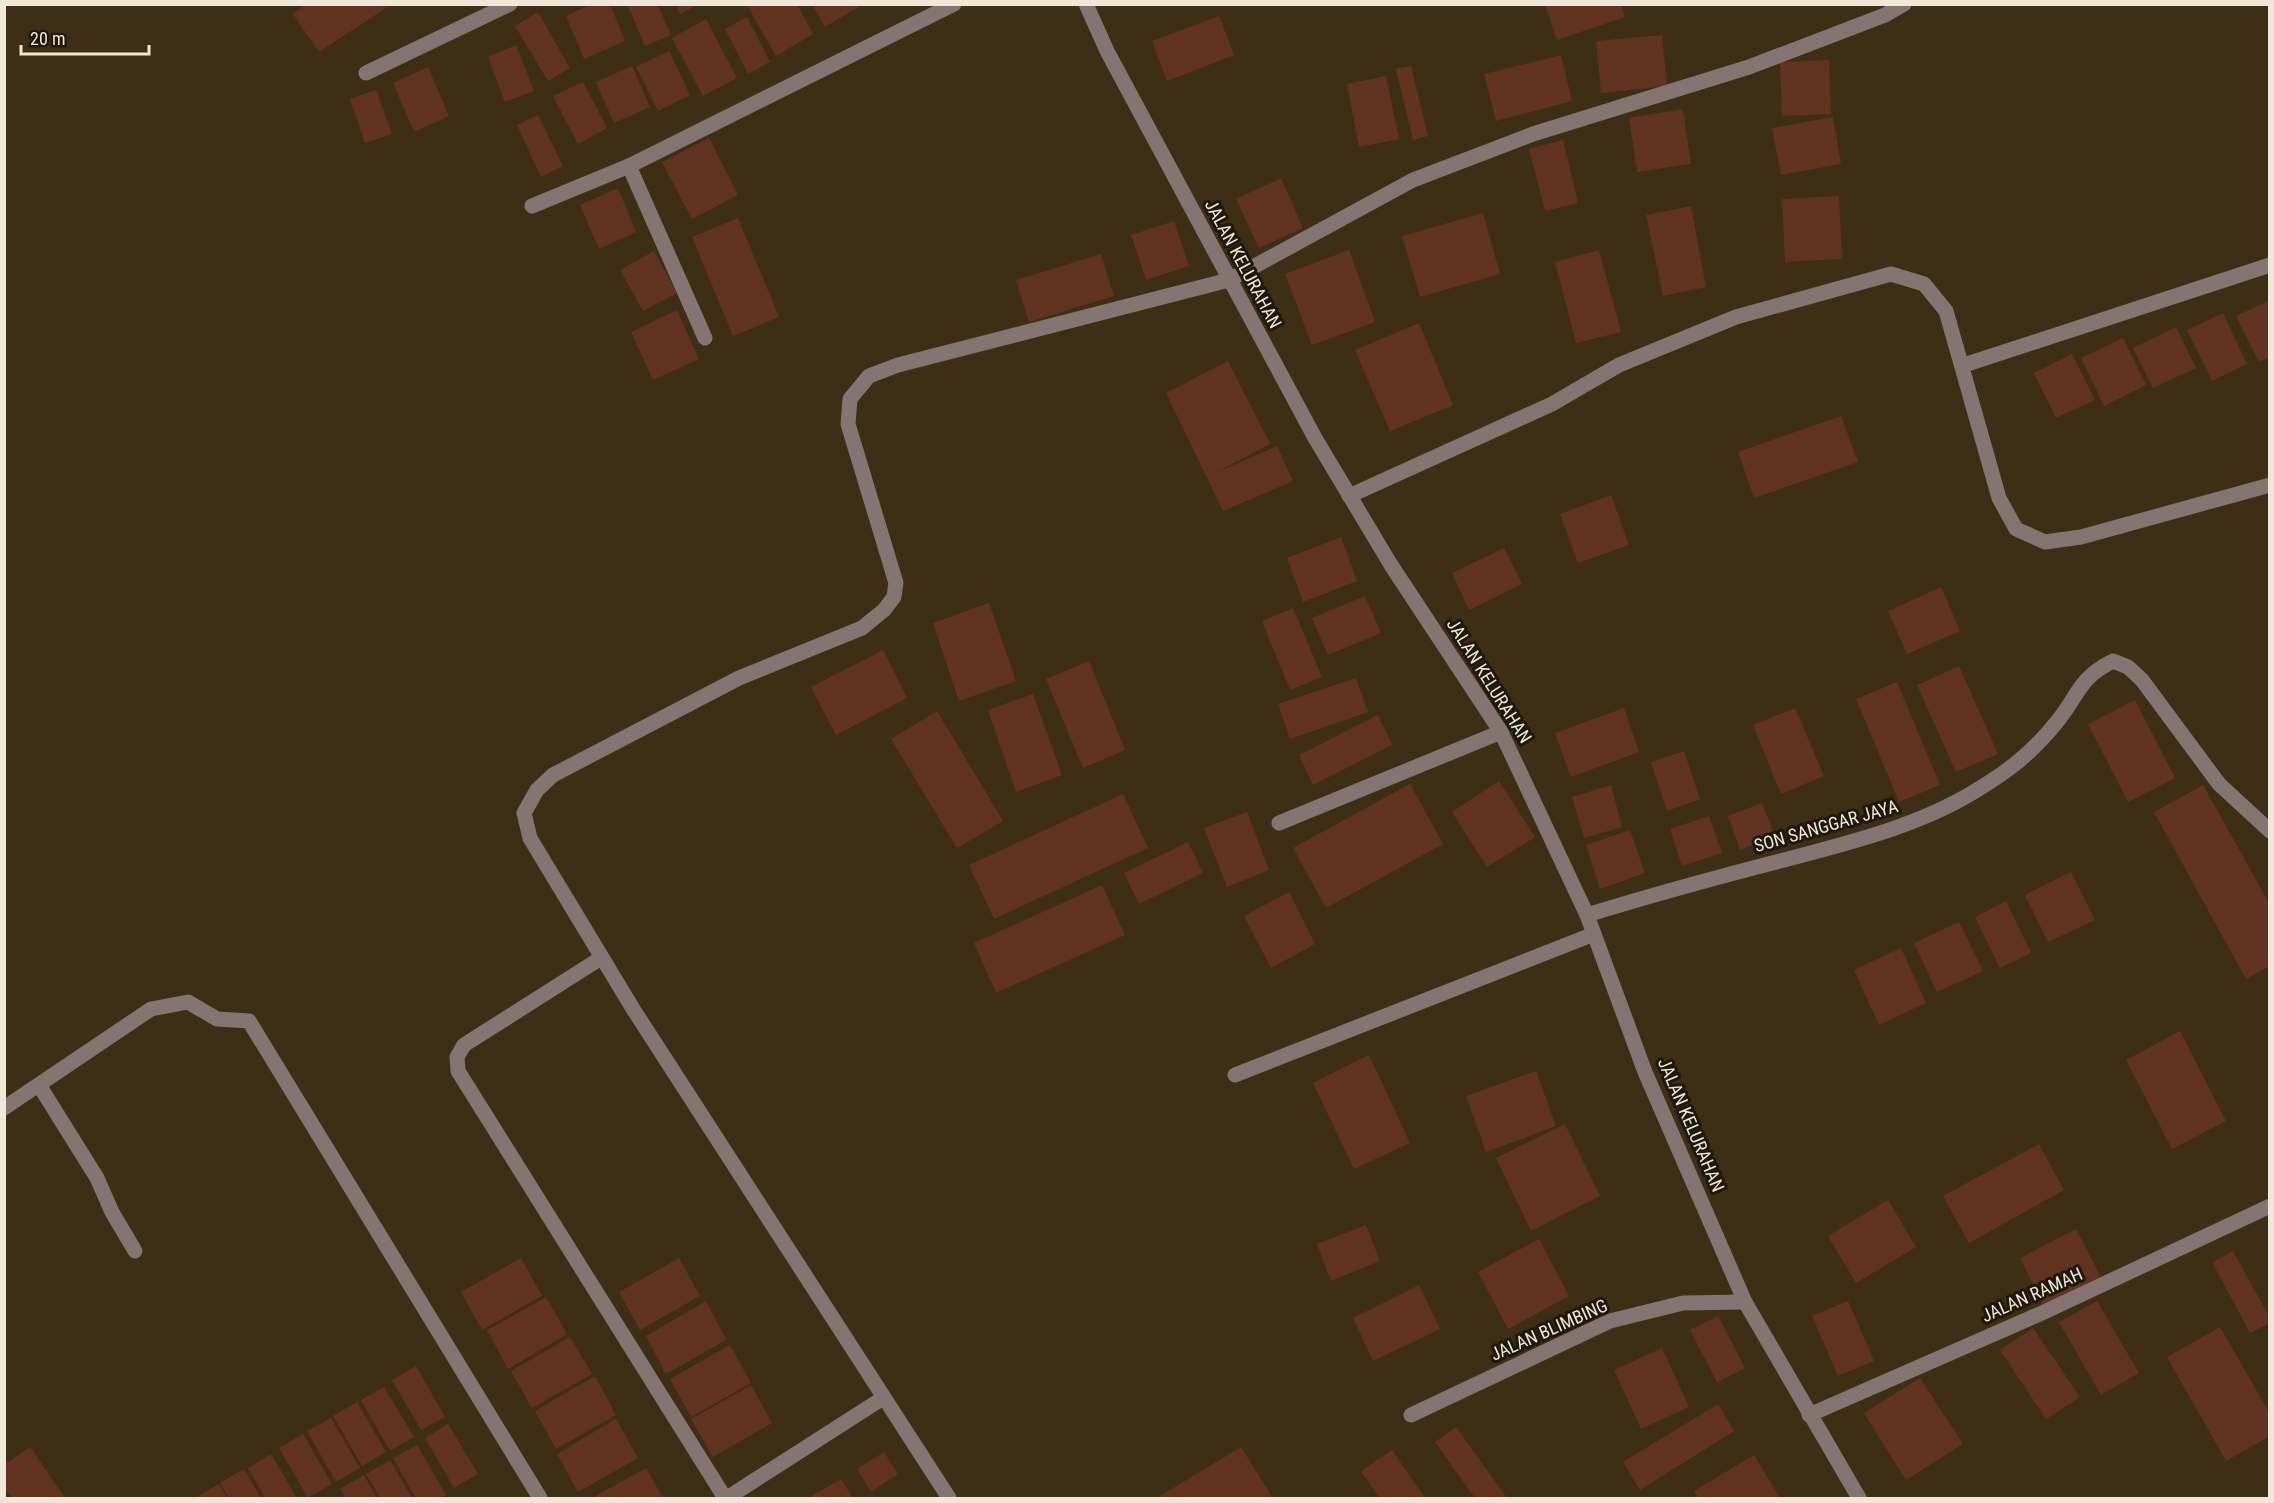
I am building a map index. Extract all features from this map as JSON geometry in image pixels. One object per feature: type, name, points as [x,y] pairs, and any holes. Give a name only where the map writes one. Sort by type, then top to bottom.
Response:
[{"type":"street","points":[[366,73],[510,4]]},
{"type":"street","points":[[532,206],[629,166],[954,4]]},
{"type":"street","name":"JALAN KELURAHAN","points":[[1086,4],[1107,51],[1228,280],[1349,496],[1391,565],[1501,732],[1587,915],[1646,1072],[1745,1302],[1859,1498]]},
{"type":"street","points":[[949,1498],[601,958],[530,838],[524,813],[537,790],[553,774],[740,678],[862,628],[884,610],[894,597],[896,583],[848,424],[850,399],[869,376],[898,365],[1228,280],[1413,180],[1533,134],[1749,67],[1885,15],[1905,4]]},
{"type":"street","points":[[629,166],[705,338]]},
{"type":"street","points":[[1964,365],[2270,265]]},
{"type":"street","points":[[1349,496],[1552,404],[1619,365],[1736,317],[1891,274],[1924,284],[1946,310],[1964,365],[1999,498],[2016,529],[2045,542],[2081,537],[2270,485]]},
{"type":"street","name":"SON SANGGAR JAYA","points":[[1587,915],[1675,888],[1868,837],[1970,795],[2019,763],[2057,722],[2094,670],[2113,661],[2128,667],[2142,680],[2219,784],[2270,831]]},
{"type":"street","points":[[1279,823],[1501,732]]},
{"type":"street","points":[[1235,1076],[1594,934]]},
{"type":"street","points":[[601,958],[465,1045],[457,1057],[458,1071],[726,1498],[883,1398]]},
{"type":"street","points":[[4,1108],[151,1009],[188,1002],[217,1019],[249,1021],[539,1498]]},
{"type":"street","points":[[39,1084],[97,1178],[112,1212],[135,1251]]},
{"type":"street","name":"JALAN RAMAH","points":[[1809,1415],[2042,1312],[2270,1206]]},
{"type":"street","name":"JALAN BLIMBING","points":[[1411,1415],[1610,1321],[1683,1303],[1745,1302]]},
{"type":"building","points":[[307,4],[392,4],[319,52],[293,14]]},
{"type":"building","points":[[592,4],[610,4],[625,41],[584,59],[566,16]]},
{"type":"building","points":[[627,4],[657,4],[671,35],[645,46]]},
{"type":"building","points":[[676,4],[699,4],[680,14]]},
{"type":"building","points":[[751,4],[797,4],[813,34],[776,56],[748,7]]},
{"type":"building","points":[[812,4],[859,4],[860,6],[825,27]]},
{"type":"building","points":[[1545,4],[1621,4],[1625,17],[1557,40]]},
{"type":"building","points":[[538,12],[570,68],[548,81],[515,26]]},
{"type":"building","points":[[1219,16],[1234,55],[1167,81],[1152,41]]},
{"type":"building","points":[[747,17],[770,62],[748,74],[725,29]]},
{"type":"building","points":[[706,19],[737,78],[703,96],[672,38]]},
{"type":"building","points":[[1662,35],[1667,86],[1601,93],[1596,41]]},
{"type":"building","points":[[516,45],[534,91],[505,102],[488,57]]},
{"type":"building","points":[[669,51],[690,95],[658,111],[636,67]]},
{"type":"building","points":[[1561,55],[1572,101],[1496,121],[1484,74]]},
{"type":"building","points":[[1829,60],[1831,114],[1782,116],[1780,62]]},
{"type":"building","points":[[632,66],[650,107],[614,123],[596,82]]},
{"type":"building","points":[[1411,66],[1428,136],[1413,140],[1396,69]]},
{"type":"building","points":[[428,67],[449,116],[414,132],[393,83]]},
{"type":"building","points":[[1386,76],[1399,139],[1359,147],[1347,84]]},
{"type":"building","points":[[583,82],[607,128],[578,144],[553,96]]},
{"type":"building","points":[[376,90],[392,134],[365,143],[350,99]]},
{"type":"building","points":[[1683,109],[1691,164],[1637,172],[1629,118]]},
{"type":"building","points":[[538,115],[563,166],[541,177],[517,125]]},
{"type":"building","points":[[1833,117],[1841,164],[1781,175],[1772,128]]},
{"type":"building","points":[[709,138],[738,195],[692,219],[662,162]]},
{"type":"building","points":[[1563,140],[1578,203],[1545,211],[1529,149]]},
{"type":"building","points":[[1281,178],[1303,228],[1259,248],[1236,199]]},
{"type":"building","points":[[618,188],[636,232],[599,249],[580,205]]},
{"type":"building","points":[[1839,196],[1842,259],[1785,262],[1782,199]]},
{"type":"building","points":[[1691,206],[1706,287],[1663,296],[1646,215]]},
{"type":"building","points":[[1483,213],[1500,274],[1420,297],[1402,236]]},
{"type":"building","points":[[738,218],[779,317],[733,336],[692,237]]},
{"type":"building","points":[[1174,221],[1189,266],[1146,280],[1131,235]]},
{"type":"building","points":[[1349,250],[1375,322],[1312,345],[1285,274]]},
{"type":"building","points":[[1599,250],[1621,332],[1576,343],[1555,262]]},
{"type":"building","points":[[654,251],[677,293],[643,311],[620,270]]},
{"type":"building","points":[[1101,254],[1114,296],[1029,322],[1016,280]]},
{"type":"building","points":[[2270,300],[2270,357],[2259,362],[2236,316]]},
{"type":"building","points":[[677,310],[699,359],[653,380],[631,332]]},
{"type":"building","points":[[2223,313],[2247,364],[2212,381],[2187,330]]},
{"type":"building","points":[[1419,323],[1453,405],[1390,431],[1355,350]]},
{"type":"building","points":[[2176,327],[2196,368],[2153,388],[2133,348]]},
{"type":"building","points":[[2123,338],[2146,385],[2104,406],[2081,358]]},
{"type":"building","points":[[2072,354],[2095,400],[2056,418],[2034,373]]},
{"type":"building","points":[[1228,361],[1270,444],[1217,472],[1277,446],[1293,481],[1223,511],[1166,393]]},
{"type":"building","points":[[1841,416],[1858,462],[1754,498],[1738,452]]},
{"type":"building","points":[[1611,495],[1629,545],[1578,563],[1560,514]]},
{"type":"building","points":[[1341,537],[1357,581],[1303,602],[1287,558]]},
{"type":"building","points":[[1504,548],[1522,584],[1469,610],[1452,573]]},
{"type":"building","points":[[1941,587],[1960,631],[1907,654],[1888,611]]},
{"type":"building","points":[[1365,596],[1381,633],[1328,655],[1312,618]]},
{"type":"building","points":[[989,603],[1016,681],[959,701],[933,623]]},
{"type":"building","points":[[1293,608],[1322,677],[1290,690],[1262,621]]},
{"type":"building","points":[[883,650],[907,698],[836,735],[811,687]]},
{"type":"building","points":[[1089,661],[1125,750],[1083,768],[1046,679]]},
{"type":"building","points":[[1959,666],[1998,754],[1956,772],[1917,685]]},
{"type":"building","points":[[1356,678],[1368,712],[1290,739],[1278,704]]},
{"type":"building","points":[[1897,682],[1940,785],[1899,802],[1856,699]]},
{"type":"building","points":[[1033,694],[1062,775],[1016,792],[988,710]]},
{"type":"building","points":[[2135,700],[2175,778],[2128,802],[2088,724]]},
{"type":"building","points":[[1624,708],[1639,752],[1571,777],[1555,733]]},
{"type":"building","points":[[1795,708],[1824,776],[1781,794],[1753,725]]},
{"type":"building","points":[[937,711],[1003,821],[957,848],[891,739]]},
{"type":"building","points":[[1378,715],[1392,745],[1313,785],[1299,755]]},
{"type":"building","points":[[1684,751],[1700,799],[1667,811],[1651,762]]},
{"type":"building","points":[[1499,781],[1535,837],[1487,867],[1452,812]]},
{"type":"building","points":[[1410,784],[1443,844],[1326,908],[1293,848]]},
{"type":"building","points":[[1611,785],[1622,827],[1584,838],[1572,797]]},
{"type":"building","points":[[2203,785],[2270,905],[2270,966],[2246,979],[2154,812]]},
{"type":"building","points":[[1123,794],[1148,848],[994,919],[969,865]]},
{"type":"building","points":[[1762,803],[1775,836],[1740,850],[1728,816]]},
{"type":"building","points":[[1247,812],[1269,870],[1227,887],[1204,828]]},
{"type":"building","points":[[1709,816],[1722,853],[1682,866],[1670,829]]},
{"type":"building","points":[[1630,830],[1645,873],[1600,889],[1586,845]]},
{"type":"building","points":[[1188,842],[1203,873],[1139,904],[1124,873]]},
{"type":"building","points":[[2071,872],[2095,920],[2048,942],[2025,895]]},
{"type":"building","points":[[1102,885],[1125,935],[996,993],[974,943]]},
{"type":"building","points":[[1289,892],[1315,944],[1271,968],[1244,916]]},
{"type":"building","points":[[2006,901],[2031,953],[2000,968],[1975,917]]},
{"type":"building","points":[[1959,922],[1983,971],[1937,992],[1914,943]]},
{"type":"building","points":[[1901,948],[1926,1003],[1879,1025],[1854,970]]},
{"type":"building","points":[[2180,1031],[2226,1121],[2172,1149],[2126,1060]]},
{"type":"building","points":[[1369,1055],[1410,1143],[1354,1169],[1313,1083]]},
{"type":"building","points":[[1536,1071],[1556,1126],[1486,1152],[1466,1096]]},
{"type":"building","points":[[1565,1124],[1600,1196],[1531,1231],[1496,1158]]},
{"type":"building","points":[[2039,1144],[2064,1190],[1969,1243],[1943,1196]]},
{"type":"building","points":[[1888,1200],[1916,1247],[1856,1283],[1828,1236]]},
{"type":"building","points":[[1366,1225],[1380,1261],[1331,1281],[1317,1244]]},
{"type":"building","points":[[2076,1229],[2101,1277],[2043,1306],[2020,1258]]},
{"type":"building","points":[[1539,1239],[1569,1296],[1508,1329],[1478,1272]]},
{"type":"building","points":[[2233,1251],[2270,1318],[2270,1323],[2250,1333],[2212,1262]]},
{"type":"building","points":[[521,1258],[542,1296],[482,1330],[461,1292]]},
{"type":"building","points":[[679,1258],[700,1296],[640,1330],[619,1292]]},
{"type":"building","points":[[1419,1285],[1440,1329],[1373,1361],[1353,1318]]},
{"type":"building","points":[[546,1297],[567,1334],[508,1369],[487,1330]]},
{"type":"building","points":[[706,1301],[726,1340],[666,1374],[646,1336]]},
{"type":"building","points":[[1848,1301],[1874,1361],[1838,1376],[1812,1316]]},
{"type":"building","points":[[2097,1301],[2139,1373],[2101,1395],[2059,1322]]},
{"type":"building","points":[[1718,1316],[1745,1368],[1717,1382],[1690,1330]]},
{"type":"building","points":[[2220,1327],[2270,1414],[2270,1436],[2226,1461],[2167,1357]]},
{"type":"building","points":[[2033,1328],[2080,1397],[2046,1419],[2000,1350]]},
{"type":"building","points":[[570,1337],[592,1374],[532,1408],[511,1371]]},
{"type":"building","points":[[730,1345],[751,1383],[691,1417],[670,1379]]},
{"type":"building","points":[[1662,1348],[1689,1407],[1641,1429],[1614,1370]]},
{"type":"building","points":[[416,1366],[445,1417],[421,1430],[392,1380]]},
{"type":"building","points":[[595,1376],[616,1415],[556,1449],[535,1411]]},
{"type":"building","points":[[1920,1378],[1963,1444],[1906,1480],[1864,1413]]},
{"type":"building","points":[[751,1385],[772,1423],[713,1457],[691,1419]]},
{"type":"building","points":[[384,1387],[414,1437],[390,1451],[361,1400]]},
{"type":"building","points":[[357,1402],[386,1452],[362,1466],[333,1416]]},
{"type":"building","points":[[1718,1404],[1734,1431],[1640,1490],[1623,1462]]},
{"type":"building","points":[[331,1418],[360,1468],[336,1482],[307,1431]]},
{"type":"building","points":[[616,1419],[638,1458],[578,1492],[557,1454]]},
{"type":"building","points":[[448,1424],[478,1474],[454,1488],[425,1438]]},
{"type":"building","points":[[1456,1427],[1507,1498],[1475,1498],[1435,1442]]},
{"type":"building","points":[[303,1434],[332,1484],[308,1498],[279,1448]]},
{"type":"building","points":[[417,1445],[446,1495],[440,1498],[416,1498],[393,1458]]},
{"type":"building","points":[[30,1447],[65,1498],[12,1498],[4,1487],[4,1465]]},
{"type":"building","points":[[1241,1447],[1273,1498],[1161,1498],[1160,1496]]},
{"type":"building","points":[[1392,1450],[1425,1498],[1379,1498],[1361,1471]]},
{"type":"building","points":[[884,1452],[898,1474],[871,1492],[857,1469]]},
{"type":"building","points":[[271,1454],[297,1498],[265,1498],[248,1468]]},
{"type":"building","points":[[1754,1455],[1780,1498],[1698,1498],[1694,1491]]},
{"type":"building","points":[[390,1460],[412,1498],[380,1498],[366,1474]]},
{"type":"building","points":[[646,1468],[663,1498],[592,1498]]},
{"type":"building","points":[[244,1469],[261,1498],[229,1498],[220,1483]]},
{"type":"building","points":[[364,1475],[377,1498],[346,1498],[340,1489]]},
{"type":"building","points":[[841,1479],[853,1498],[808,1498]]},
{"type":"building","points":[[219,1484],[227,1498],[195,1498]]}]
